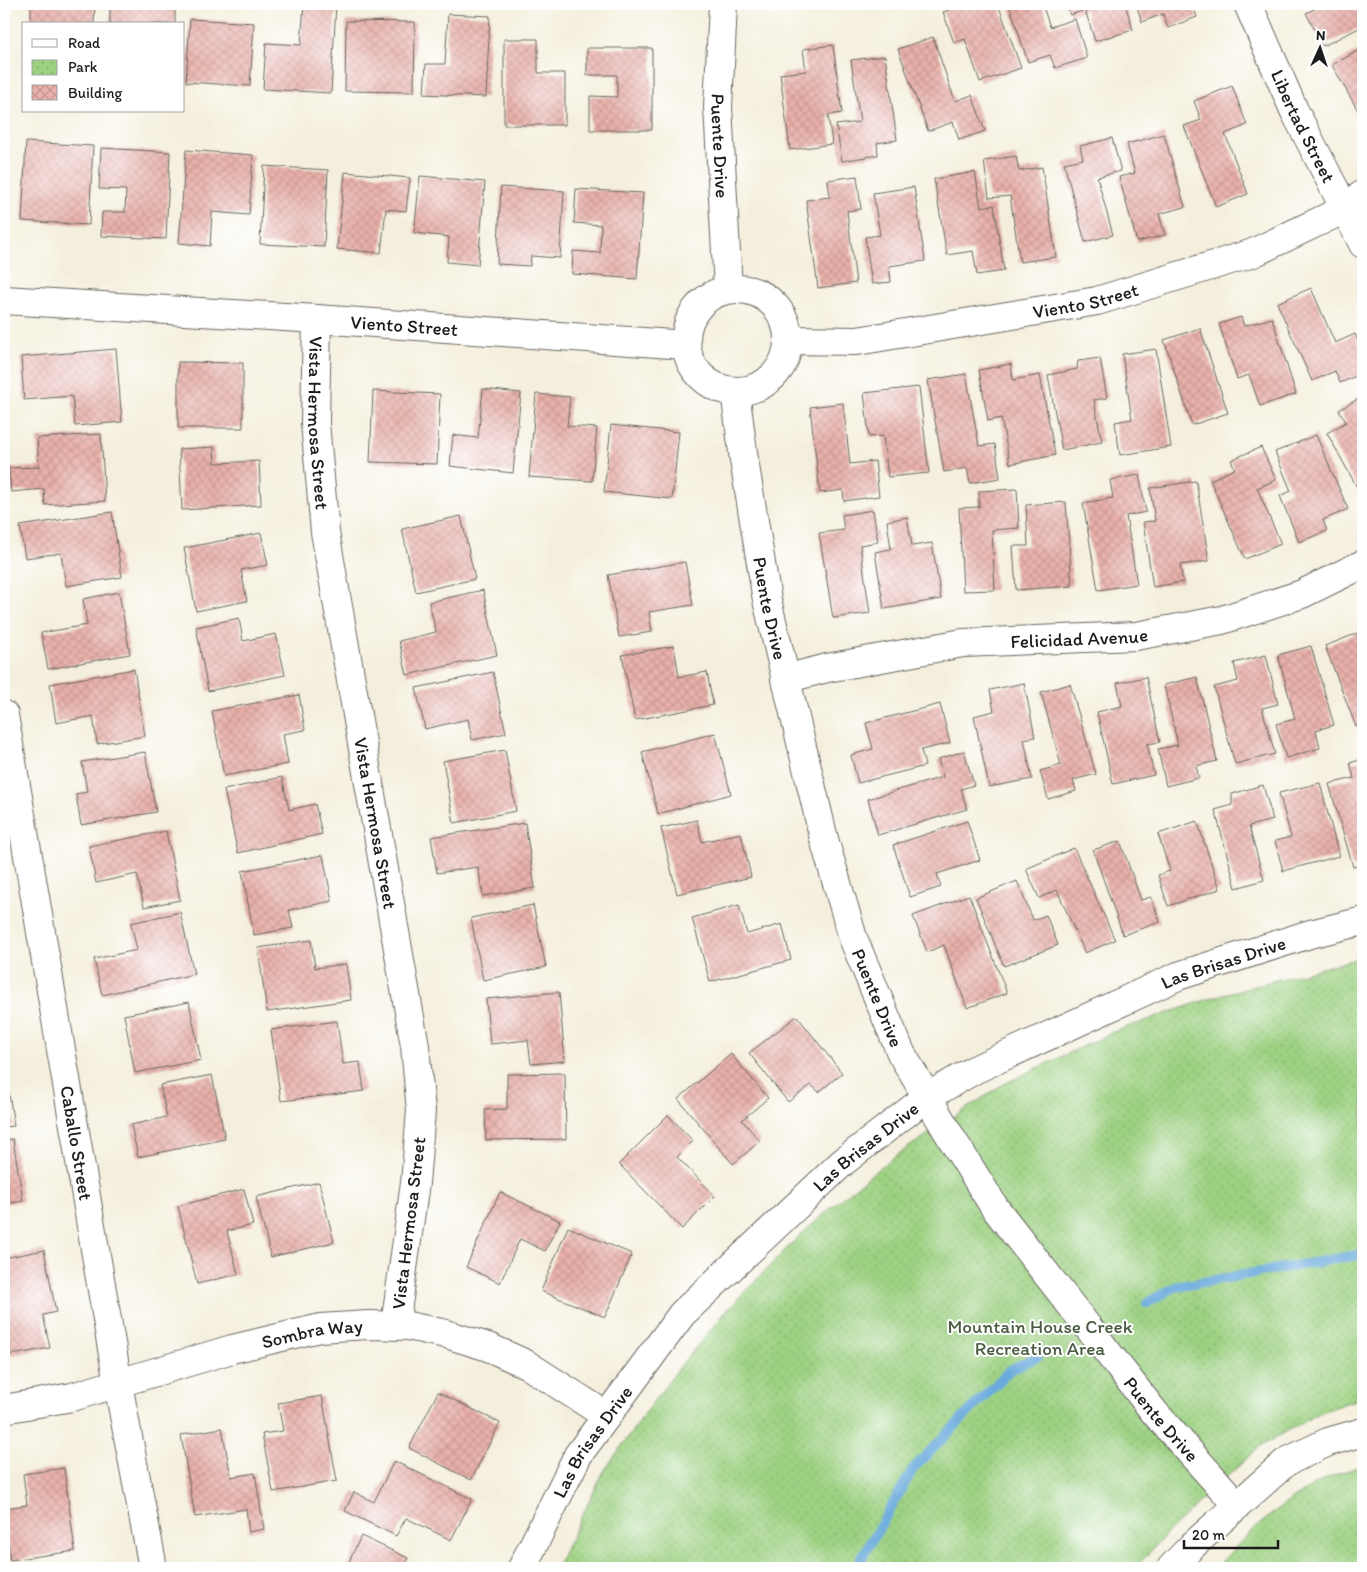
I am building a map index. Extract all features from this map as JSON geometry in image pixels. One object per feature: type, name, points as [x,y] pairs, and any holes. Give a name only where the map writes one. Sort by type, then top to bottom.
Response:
[{"type":"street","name":"Puente Drive","points":[[723,4],[718,107],[728,289]]},
{"type":"street","name":"Libertad Street","points":[[1248,4],[1294,110],[1354,202],[1363,244]]},
{"type":"street","name":"Viento Street","points":[[789,340],[857,341],[1097,301],[1253,253],[1354,202]]},
{"type":"street","points":[[728,289],[743,289],[758,293],[771,301],[781,312],[787,326],[789,340],[787,354],[782,366],[773,378],[748,390],[735,391],[724,390],[706,380],[692,364],[686,345],[688,323],[693,313],[708,297],[728,289]]},
{"type":"street","name":"Viento Street","points":[[4,300],[317,319],[686,345]]},
{"type":"street","name":"Vista Hermosa Street","points":[[317,319],[315,423],[325,532],[415,1046],[421,1111],[415,1183],[395,1326]]},
{"type":"street","name":"Puente Drive","points":[[735,391],[744,460],[767,600],[824,839],[853,938],[901,1053],[995,1208],[1155,1413],[1237,1505]]},
{"type":"street","name":"Felicidad Avenue","points":[[785,679],[828,668],[963,643],[1136,636],[1222,620],[1302,594],[1363,564]]},
{"type":"street","name":"Caballo Street","points":[[4,715],[118,1384],[153,1568]]},
{"type":"street","name":"Las Brisas Drive","points":[[522,1568],[578,1454],[682,1314],[844,1162],[927,1097],[974,1070],[1178,976],[1310,934],[1363,921]]},
{"type":"street","name":"Sombra Way","points":[[4,1409],[72,1397],[232,1349],[320,1328],[408,1326],[446,1334],[488,1347],[526,1364],[607,1416]]},
{"type":"street","points":[[1171,1568],[1192,1546],[1286,1462],[1328,1442],[1363,1432]]},
{"type":"green space","name":"Mountain House Creek Recreation Area","points":[[1363,957],[1363,1397],[1321,1412],[1259,1447],[1173,1527],[1135,1568],[556,1568],[604,1471],[686,1359],[730,1307],[795,1240],[848,1193],[888,1161],[1002,1085],[1113,1032],[1220,995]]},
{"type":"green space","points":[[1363,1466],[1363,1568],[1216,1568],[1246,1536],[1282,1506],[1322,1481],[1342,1472]]},
{"type":"building","points":[[31,4],[95,4],[94,22],[31,22]]},
{"type":"building","points":[[110,4],[175,4],[175,22],[110,22]]},
{"type":"building","points":[[304,4],[336,4],[331,93],[263,89],[266,43],[301,45]]},
{"type":"building","points":[[968,4],[998,4],[1021,68],[980,82],[965,39],[954,43],[943,12]]},
{"type":"building","points":[[1009,4],[1042,4],[1050,27],[1075,19],[1087,58],[1055,68],[1050,55],[1028,62]]},
{"type":"building","points":[[1066,4],[1125,4],[1133,30],[1095,41],[1085,10],[1070,15]]},
{"type":"building","points":[[1136,4],[1192,4],[1197,17],[1168,28],[1163,14],[1142,22]]},
{"type":"building","points":[[1325,4],[1363,4],[1363,26],[1323,46],[1306,13]]},
{"type":"building","points":[[448,14],[490,16],[486,97],[424,94],[426,64],[445,64]]},
{"type":"building","points":[[190,19],[254,23],[250,86],[186,82]]},
{"type":"building","points":[[346,21],[415,22],[414,92],[345,91]]},
{"type":"building","points":[[933,37],[955,101],[972,95],[985,131],[959,140],[953,122],[928,131],[898,49]]},
{"type":"building","points":[[504,39],[538,39],[538,73],[565,73],[565,125],[504,125]]},
{"type":"building","points":[[833,45],[842,113],[828,115],[832,144],[790,150],[780,74],[806,71],[803,49]]},
{"type":"building","points":[[587,48],[652,48],[652,130],[590,130],[590,96],[617,97],[617,75],[587,75]]},
{"type":"building","points":[[1363,48],[1363,115],[1361,116],[1332,65]]},
{"type":"building","points":[[885,56],[897,140],[877,143],[878,155],[842,161],[836,125],[860,122],[851,60]]},
{"type":"building","points":[[1232,86],[1247,125],[1225,134],[1248,194],[1216,207],[1184,126],[1201,120],[1194,101]]},
{"type":"building","points":[[1164,134],[1185,207],[1159,214],[1165,235],[1137,242],[1119,177],[1135,173],[1127,144]]},
{"type":"building","points":[[1112,138],[1121,171],[1097,177],[1113,235],[1085,242],[1064,163],[1083,159],[1080,146]]},
{"type":"building","points":[[26,142],[93,146],[89,225],[22,221]]},
{"type":"building","points":[[101,148],[170,152],[166,239],[101,236],[102,212],[125,212],[126,190],[99,189]]},
{"type":"building","points":[[186,150],[253,155],[249,215],[212,212],[210,246],[179,243]]},
{"type":"building","points":[[1016,156],[1019,171],[1042,167],[1056,257],[1020,262],[1010,196],[989,198],[984,161]]},
{"type":"building","points":[[264,166],[328,170],[324,247],[260,244]]},
{"type":"building","points":[[345,172],[410,178],[406,211],[386,209],[381,253],[337,249]]},
{"type":"building","points":[[975,172],[981,207],[994,205],[1004,271],[977,275],[973,251],[947,255],[934,179]]},
{"type":"building","points":[[420,176],[485,182],[478,265],[447,262],[449,237],[414,233]]},
{"type":"building","points":[[857,176],[861,209],[847,211],[856,283],[818,288],[806,200],[830,197],[828,180]]},
{"type":"building","points":[[501,187],[564,191],[560,258],[531,256],[530,266],[497,264]]},
{"type":"building","points":[[914,187],[925,261],[889,266],[891,282],[872,284],[865,237],[880,235],[873,193]]},
{"type":"building","points":[[576,189],[643,193],[637,279],[572,274],[573,251],[600,253],[601,225],[574,223]]},
{"type":"building","points":[[1311,288],[1335,343],[1355,334],[1363,352],[1363,373],[1340,383],[1335,371],[1312,381],[1277,303]]},
{"type":"building","points":[[1241,317],[1244,326],[1272,318],[1296,394],[1260,406],[1249,375],[1237,379],[1219,324]]},
{"type":"building","points":[[1200,328],[1228,413],[1192,425],[1164,340]]},
{"type":"building","points":[[116,349],[122,422],[75,426],[72,396],[24,400],[21,357]]},
{"type":"building","points":[[1156,349],[1171,447],[1120,455],[1115,422],[1132,419],[1122,354]]},
{"type":"building","points":[[1100,358],[1107,398],[1094,400],[1102,442],[1062,450],[1048,375],[1077,369],[1078,361]]},
{"type":"building","points":[[178,362],[243,363],[243,428],[178,428]]},
{"type":"building","points":[[1011,364],[1013,380],[1040,375],[1055,455],[1010,464],[1001,418],[988,421],[979,370]]},
{"type":"building","points":[[966,374],[979,446],[995,444],[1000,478],[970,483],[967,468],[944,472],[928,380]]},
{"type":"building","points":[[919,387],[929,473],[888,477],[883,436],[869,437],[864,393]]},
{"type":"building","points":[[483,389],[521,393],[513,473],[450,466],[453,435],[478,438]]},
{"type":"building","points":[[373,391],[440,394],[437,464],[370,462]]},
{"type":"building","points":[[536,394],[570,397],[567,426],[597,428],[592,481],[529,477]]},
{"type":"building","points":[[1363,396],[1363,498],[1327,433],[1346,422],[1339,410]]},
{"type":"building","points":[[843,403],[850,464],[875,461],[879,496],[844,501],[843,490],[820,493],[810,407]]},
{"type":"building","points":[[611,425],[679,432],[672,499],[604,492]]},
{"type":"building","points":[[101,434],[105,501],[45,505],[44,489],[11,492],[9,468],[39,467],[37,438]]},
{"type":"building","points":[[1316,435],[1348,509],[1323,520],[1327,531],[1299,542],[1280,496],[1291,491],[1275,452]]},
{"type":"building","points":[[214,447],[215,463],[259,461],[261,505],[182,510],[179,449]]},
{"type":"building","points":[[1261,447],[1276,480],[1257,488],[1281,544],[1245,559],[1210,480],[1235,469],[1231,460]]},
{"type":"building","points":[[1139,475],[1146,512],[1126,516],[1137,584],[1098,590],[1083,503],[1113,498],[1110,480]]},
{"type":"building","points":[[1196,481],[1209,561],[1180,565],[1183,582],[1153,587],[1143,522],[1155,521],[1150,488]]},
{"type":"building","points":[[1017,489],[1019,528],[992,530],[995,590],[963,591],[959,508],[979,507],[979,491]]},
{"type":"building","points":[[1066,502],[1072,586],[1016,590],[1013,546],[1028,546],[1026,505]]},
{"type":"building","points":[[873,510],[878,542],[860,545],[870,613],[833,618],[819,533],[844,530],[842,515]]},
{"type":"building","points":[[112,512],[122,577],[66,586],[61,553],[25,558],[20,526]]},
{"type":"building","points":[[461,516],[475,579],[416,592],[402,529]]},
{"type":"building","points":[[907,517],[912,546],[932,543],[941,599],[884,609],[875,552],[891,549],[887,521]]},
{"type":"building","points":[[261,533],[268,565],[241,570],[247,601],[196,611],[184,548]]},
{"type":"building","points":[[685,562],[693,605],[649,612],[652,632],[619,637],[608,575]]},
{"type":"building","points":[[483,590],[497,655],[407,675],[399,641],[436,632],[429,602]]},
{"type":"building","points":[[119,592],[130,654],[48,669],[41,633],[87,625],[83,599]]},
{"type":"building","points":[[239,618],[243,641],[276,634],[285,675],[208,691],[196,627]]},
{"type":"building","points":[[1363,631],[1363,724],[1356,727],[1325,646]]},
{"type":"building","points":[[674,646],[679,677],[707,672],[713,705],[635,720],[622,655]]},
{"type":"building","points":[[1311,646],[1334,725],[1316,730],[1320,748],[1286,758],[1276,724],[1295,719],[1278,655]]},
{"type":"building","points":[[1266,655],[1278,704],[1262,708],[1275,754],[1235,764],[1214,687],[1238,681],[1234,663]]},
{"type":"building","points":[[134,669],[145,736],[97,744],[93,716],[56,723],[50,684]]},
{"type":"building","points":[[493,672],[506,733],[472,740],[468,719],[425,729],[416,688]]},
{"type":"building","points":[[1146,677],[1160,742],[1147,744],[1154,775],[1113,784],[1097,712],[1122,706],[1117,683]]},
{"type":"building","points":[[1197,677],[1217,761],[1196,766],[1199,778],[1166,786],[1158,749],[1178,745],[1164,685]]},
{"type":"building","points":[[1024,683],[1035,737],[1024,739],[1032,779],[989,787],[974,716],[994,711],[990,690]]},
{"type":"building","points":[[1070,684],[1096,774],[1073,780],[1076,791],[1048,799],[1040,771],[1061,765],[1041,692]]},
{"type":"building","points":[[299,695],[305,730],[283,734],[288,764],[224,776],[212,711]]},
{"type":"building","points":[[940,704],[950,743],[921,750],[925,766],[858,783],[851,755],[873,749],[866,723]]},
{"type":"building","points":[[715,733],[731,794],[658,814],[642,752]]},
{"type":"building","points":[[505,750],[516,811],[454,823],[443,761]]},
{"type":"building","points":[[964,751],[974,785],[961,789],[967,809],[878,835],[868,799],[943,777],[938,759]]},
{"type":"building","points":[[145,752],[156,812],[81,825],[76,794],[87,792],[82,762]]},
{"type":"building","points":[[1363,759],[1363,864],[1353,867],[1329,784],[1354,778],[1350,763]]},
{"type":"building","points":[[282,777],[289,810],[315,804],[322,834],[238,853],[224,790]]},
{"type":"building","points":[[1320,783],[1339,856],[1283,871],[1275,841],[1291,837],[1279,793]]},
{"type":"building","points":[[1263,785],[1273,820],[1249,826],[1264,880],[1236,888],[1215,810],[1232,805],[1232,794]]},
{"type":"building","points":[[697,820],[702,842],[741,833],[751,877],[677,894],[661,828]]},
{"type":"building","points":[[967,821],[980,860],[937,874],[941,887],[910,897],[893,845]]},
{"type":"building","points":[[1197,821],[1220,889],[1168,906],[1158,875],[1170,871],[1158,834]]},
{"type":"building","points":[[525,823],[535,888],[483,896],[478,867],[437,873],[431,837]]},
{"type":"building","points":[[166,831],[180,900],[144,907],[137,874],[96,883],[89,846]]},
{"type":"building","points":[[1120,841],[1141,900],[1151,897],[1160,922],[1123,935],[1093,850]]},
{"type":"building","points":[[1074,848],[1115,940],[1085,953],[1057,890],[1039,898],[1026,869]]},
{"type":"building","points":[[323,855],[332,901],[289,910],[293,928],[254,935],[242,871]]},
{"type":"building","points":[[1017,881],[1033,920],[1046,915],[1058,945],[1004,966],[976,898]]},
{"type":"building","points":[[969,895],[1007,993],[967,1008],[944,945],[927,952],[913,916]]},
{"type":"building","points":[[533,905],[546,967],[483,980],[471,918]]},
{"type":"building","points":[[739,905],[747,934],[782,924],[791,960],[710,982],[692,918]]},
{"type":"building","points":[[180,912],[194,974],[102,995],[94,959],[137,950],[131,923]]},
{"type":"building","points":[[311,940],[315,968],[346,964],[351,1000],[267,1012],[258,948]]},
{"type":"building","points":[[559,992],[565,1061],[531,1064],[528,1040],[490,1044],[486,999]]},
{"type":"building","points":[[189,1002],[201,1060],[135,1073],[124,1015]]},
{"type":"building","points":[[797,1016],[842,1073],[819,1092],[811,1085],[788,1102],[749,1053]]},
{"type":"building","points":[[337,1021],[343,1064],[360,1062],[364,1091],[281,1101],[271,1030]]},
{"type":"building","points":[[731,1054],[768,1098],[742,1120],[760,1141],[733,1164],[678,1099]]},
{"type":"building","points":[[565,1073],[566,1139],[486,1140],[485,1110],[507,1109],[507,1074]]},
{"type":"building","points":[[212,1075],[225,1139],[138,1157],[131,1125],[167,1117],[160,1085]]},
{"type":"building","points":[[9,1093],[14,1126],[4,1127],[4,1094]]},
{"type":"building","points":[[668,1115],[693,1141],[677,1157],[715,1196],[682,1229],[619,1164]]},
{"type":"building","points":[[13,1139],[23,1201],[4,1204],[4,1140]]},
{"type":"building","points":[[319,1182],[334,1242],[271,1257],[256,1197]]},
{"type":"building","points":[[244,1189],[253,1225],[227,1231],[238,1274],[197,1284],[178,1206]]},
{"type":"building","points":[[500,1192],[560,1221],[545,1251],[520,1239],[500,1283],[466,1267]]},
{"type":"building","points":[[568,1227],[632,1254],[605,1317],[541,1291]]},
{"type":"building","points":[[44,1250],[56,1312],[43,1315],[50,1348],[11,1355],[9,1343],[4,1344],[4,1258]]},
{"type":"building","points":[[438,1392],[500,1423],[471,1480],[409,1448]]},
{"type":"building","points":[[322,1396],[337,1481],[273,1492],[262,1434],[283,1431],[278,1403]]},
{"type":"building","points":[[222,1428],[231,1477],[255,1473],[264,1529],[249,1532],[246,1509],[195,1517],[181,1435]]},
{"type":"building","points":[[394,1461],[472,1499],[451,1540],[406,1518],[396,1536],[345,1511],[354,1492],[374,1502]]},
{"type":"building","points":[[64,1468],[75,1551],[10,1560],[4,1508],[27,1505],[23,1474]]},
{"type":"building","points":[[361,1536],[408,1558],[403,1568],[346,1568]]},
{"type":"waterway","points":[[1147,1303],[1175,1287],[1363,1254]]},
{"type":"waterway","points":[[856,1568],[913,1469],[1010,1370],[1037,1357]]}]
